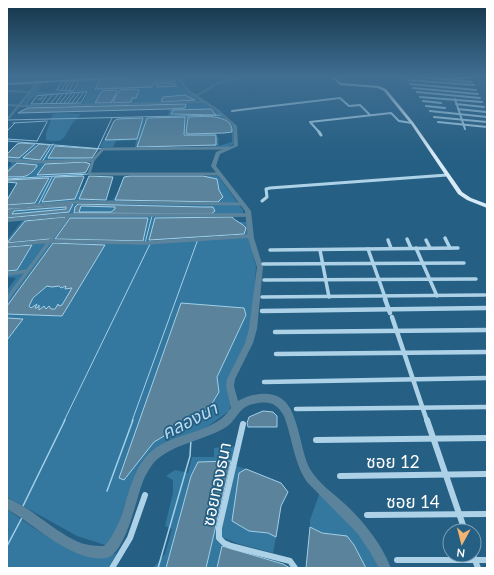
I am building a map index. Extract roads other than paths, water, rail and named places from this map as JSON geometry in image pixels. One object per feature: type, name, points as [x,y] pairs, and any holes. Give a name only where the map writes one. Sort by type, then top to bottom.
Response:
[{"type":"street","points":[[232,111],[300,103]]},
{"type":"street","points":[[345,103],[349,106],[360,105],[370,115]]},
{"type":"street","points":[[394,103],[412,123],[460,193],[487,206]]},
{"type":"street","points":[[441,103],[448,113]]},
{"type":"street","points":[[465,129],[456,104],[484,107]]},
{"type":"street","points":[[426,106],[445,108]]},
{"type":"street","points":[[458,109],[486,112]]},
{"type":"street","points":[[430,111],[487,117]]},
{"type":"street","points":[[321,135],[310,122],[391,114],[394,115],[399,121],[412,123]]},
{"type":"street","points":[[434,116],[487,122]]},
{"type":"street","points":[[438,122],[487,127]]},
{"type":"street","points":[[262,201],[267,197],[266,189],[270,188],[447,175]]},
{"type":"street","points":[[445,238],[450,248]]},
{"type":"street","points":[[388,240],[391,248]]},
{"type":"street","points":[[407,240],[411,248]]},
{"type":"street","points":[[426,240],[430,248]]},
{"type":"street","points":[[416,248],[437,296]]},
{"type":"street","points":[[270,250],[458,248]]},
{"type":"street","points":[[368,249],[462,523]]},
{"type":"street","points":[[320,250],[329,297]]},
{"type":"street","points":[[263,264],[464,263]]},
{"type":"street","points":[[264,280],[476,278]]},
{"type":"street","points":[[262,297],[485,295]]},
{"type":"street","points":[[262,311],[390,313],[487,308]]},
{"type":"street","points":[[275,332],[487,330]]},
{"type":"street","points":[[276,354],[404,354],[487,352]]},
{"type":"street","points":[[264,382],[487,378]]},
{"type":"street","points":[[296,409],[487,406]]},
{"type":"street","name":"ซอยทองธนา","points":[[243,424],[218,534],[219,538],[222,542],[232,546],[290,561],[295,568]]},
{"type":"street","points":[[316,440],[434,440],[487,438]]},
{"type":"street","name":"ซอย 12","points":[[340,476],[487,474]]},
{"type":"street","points":[[112,568],[130,538],[145,495]]},
{"type":"street","name":"ซอย 14","points":[[367,515],[487,514]]},
{"type":"street","points":[[397,560],[442,559]]},
{"type":"water","points":[[186,104],[185,108],[169,109],[18,113],[27,108]]},
{"type":"water","points":[[211,109],[216,115],[171,114],[173,110]]},
{"type":"water","points":[[207,116],[221,118],[227,121],[231,126],[232,132],[188,134],[186,133],[188,117]]},
{"type":"water","points":[[185,117],[184,135],[216,135],[216,145],[137,147],[147,118]]},
{"type":"water","points":[[143,118],[137,139],[105,140],[114,121],[117,119]]},
{"type":"water","points":[[17,144],[35,144],[19,158],[7,157],[7,154]]},
{"type":"water","points":[[39,144],[50,145],[40,160],[23,158]]},
{"type":"water","points":[[55,146],[98,149],[92,158],[48,158]]},
{"type":"water","points":[[84,162],[90,164],[86,172],[83,173],[37,175],[45,164]]},
{"type":"water","points":[[17,163],[37,166],[27,175],[21,177],[7,177],[7,172]]},
{"type":"water","points":[[89,176],[113,177],[106,200],[79,199]]},
{"type":"water","points":[[203,176],[217,179],[219,190],[223,197],[218,202],[115,200],[124,177]]},
{"type":"water","points":[[55,177],[84,177],[75,199],[42,202]]},
{"type":"water","points":[[49,178],[35,203],[7,205],[7,200],[17,183],[7,182],[7,180]]},
{"type":"water","points":[[69,203],[73,204],[69,212],[7,218],[7,209]],"holes":[[[66,207],[66,209],[12,214],[14,211]]]},
{"type":"water","points":[[78,204],[213,207],[215,211],[211,214],[74,213],[75,207]],"holes":[[[81,206],[115,207],[115,209],[111,212],[79,212]]]},
{"type":"water","points":[[64,217],[65,219],[50,239],[7,243],[25,221]]},
{"type":"water","points":[[232,217],[246,228],[244,234],[149,240],[155,218]]},
{"type":"water","points":[[70,218],[148,218],[143,241],[55,239]]},
{"type":"water","points":[[53,243],[105,245],[62,316],[7,314],[7,306]],"holes":[[[47,286],[59,286],[61,288],[66,286],[65,289],[72,288],[62,305],[59,306],[58,304],[55,309],[51,309],[49,306],[46,309],[44,306],[39,310],[39,305],[35,308],[37,304],[31,308],[29,306],[33,298]]]},
{"type":"water","points":[[32,245],[17,270],[7,271],[7,247]]},
{"type":"water","points":[[181,303],[244,308],[246,315],[217,377],[219,392],[208,410],[154,442],[124,480],[119,478]]},
{"type":"water","points":[[7,318],[23,319],[7,340]]},
{"type":"water","points":[[263,411],[273,412],[277,416],[277,427],[248,427],[247,423],[249,417]]},
{"type":"water","points":[[231,461],[206,568],[166,568],[191,476],[198,462]]},
{"type":"water","points":[[246,469],[281,483],[288,492],[281,506],[276,537],[268,533],[249,531],[232,521],[239,473]]},
{"type":"water","points":[[310,527],[322,533],[347,536],[354,545],[366,568],[306,568]]},
{"type":"water","points":[[222,546],[283,564],[290,568],[217,568]]},
{"type":"waterway","points":[[32,103],[31,104],[41,104]]},
{"type":"waterway","points":[[41,104],[81,103]]},
{"type":"waterway","points":[[19,106],[167,103]]},
{"type":"waterway","points":[[207,103],[217,109],[235,126],[236,146],[218,153],[213,166],[248,211],[251,238],[260,267],[253,329],[249,343],[231,379],[230,386],[236,409]]},
{"type":"waterway","points":[[7,105],[19,106]]},
{"type":"waterway","points":[[7,120],[19,106]]},
{"type":"waterway","points":[[7,120],[223,115]]},
{"type":"waterway","points":[[98,148],[112,118]]},
{"type":"waterway","points":[[13,123],[47,121]]},
{"type":"waterway","points":[[7,139],[37,141],[47,122]]},
{"type":"waterway","points":[[7,131],[15,123]]},
{"type":"waterway","points":[[7,141],[53,145]]},
{"type":"waterway","points":[[42,162],[53,145]]},
{"type":"waterway","points":[[53,145],[103,149]]},
{"type":"waterway","points":[[93,160],[103,149],[229,148]]},
{"type":"waterway","points":[[7,160],[36,162],[93,160]]},
{"type":"waterway","points":[[93,160],[89,174],[219,174]]},
{"type":"waterway","points":[[7,179],[89,174]]},
{"type":"waterway","points":[[38,205],[52,177]]},
{"type":"waterway","points":[[23,206],[76,202],[242,204]]},
{"type":"waterway","points":[[7,207],[23,206]]},
{"type":"waterway","points":[[13,207],[23,206]]},
{"type":"waterway","points":[[7,220],[69,215]]},
{"type":"waterway","points":[[50,241],[69,215]]},
{"type":"waterway","points":[[69,215],[248,215]]},
{"type":"waterway","points":[[145,243],[152,216]]},
{"type":"waterway","points":[[50,241],[145,243],[250,236]]},
{"type":"waterway","points":[[132,421],[198,239]]},
{"type":"waterway","points":[[7,245],[50,241]]},
{"type":"waterway","points":[[28,271],[50,241]]},
{"type":"waterway","points":[[64,421],[151,242]]},
{"type":"waterway","points":[[7,274],[28,271]]},
{"type":"waterway","points":[[7,299],[28,271]]},
{"type":"waterway","name":"คลองนา","points":[[7,503],[72,545],[97,552],[106,552],[115,543],[121,532],[137,483],[149,461],[164,449],[205,433],[224,423],[245,402],[257,399],[270,399],[278,401],[283,405],[291,423],[307,473],[362,530],[385,568]]},
{"type":"waterway","points":[[21,510],[65,420]]},
{"type":"waterway","points":[[107,491],[133,420]]},
{"type":"waterway","points":[[158,568],[190,456],[191,439]]},
{"type":"waterway","points":[[7,546],[25,512]]}]
